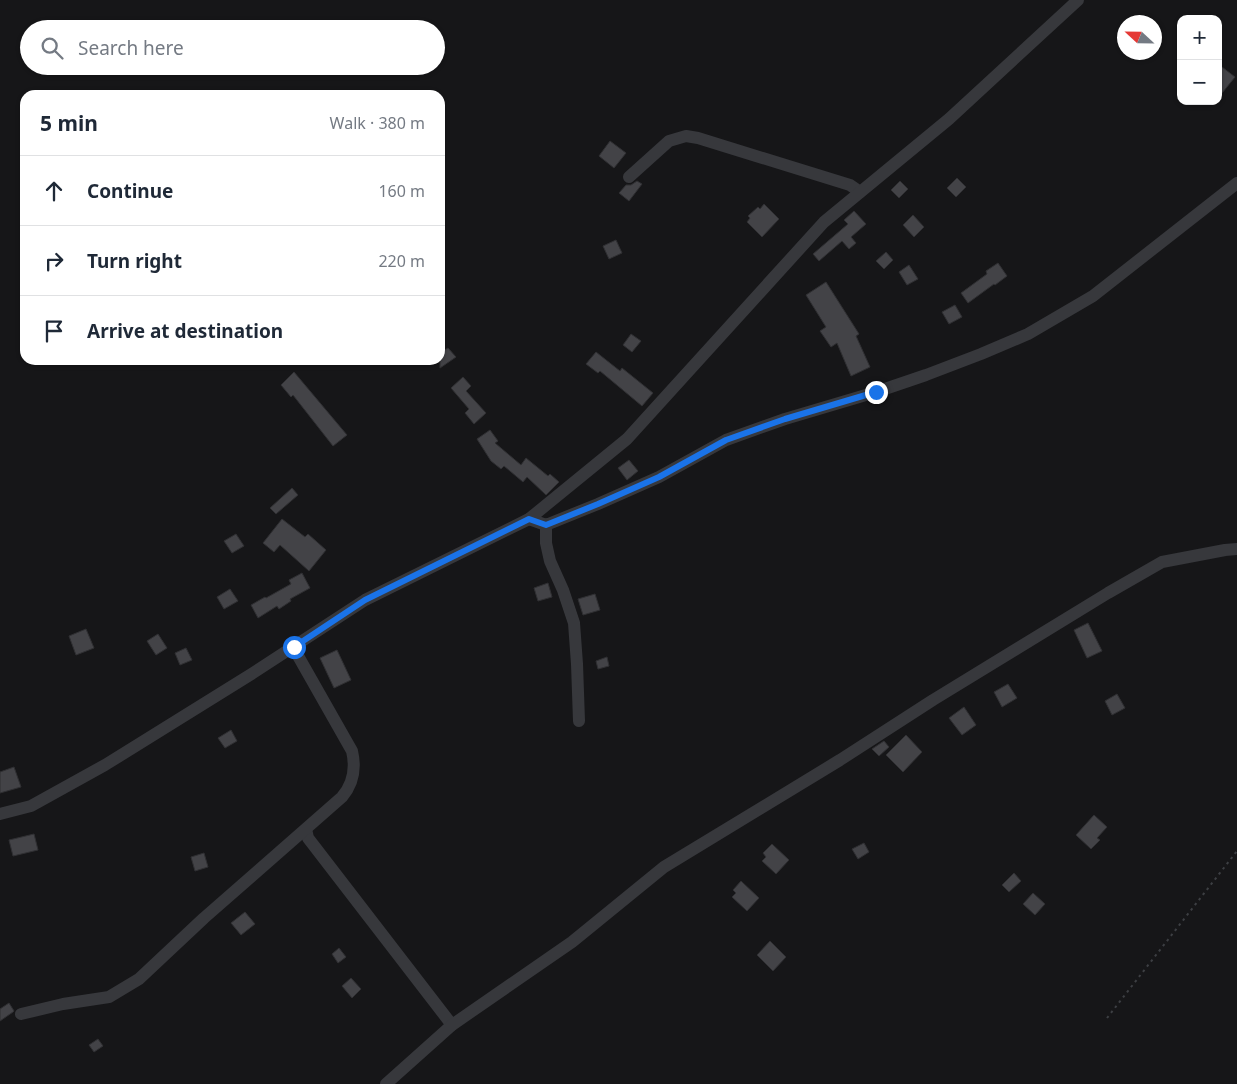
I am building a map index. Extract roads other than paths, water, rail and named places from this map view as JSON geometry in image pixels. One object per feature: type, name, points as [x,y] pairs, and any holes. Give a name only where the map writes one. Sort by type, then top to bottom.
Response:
[{"type":"street","points":[[0,814],[31,806],[105,765],[294,647],[365,600],[529,519],[627,439],[824,222],[950,119],[1078,0]]},
{"type":"street","points":[[629,176],[669,141],[686,136],[698,138],[850,185],[860,192]]},
{"type":"street","points":[[529,519],[546,525],[659,477],[726,440],[785,419],[926,375],[1028,334],[1093,296],[1237,183]]},
{"type":"street","points":[[546,525],[546,543],[550,561],[563,590],[574,623],[579,721]]},
{"type":"street","points":[[386,1084],[452,1025],[572,942],[664,867],[840,760],[933,700],[1162,562],[1237,549]]},
{"type":"street","points":[[21,1014],[63,1004],[109,998],[138,979],[346,792],[353,778],[354,764],[352,751],[294,647]]},
{"type":"street","points":[[306,829],[308,838],[452,1025]]}]
